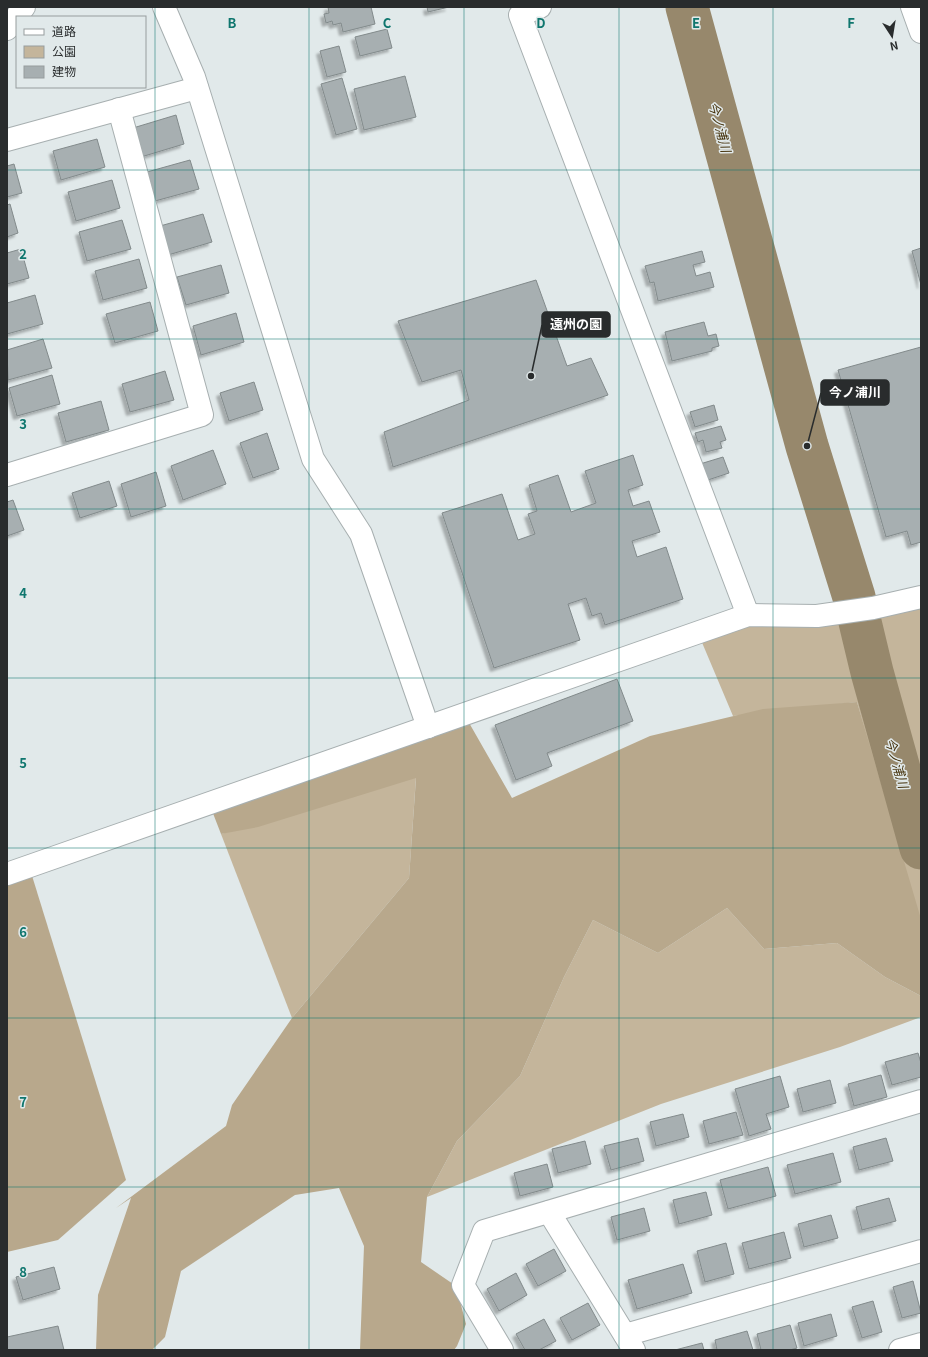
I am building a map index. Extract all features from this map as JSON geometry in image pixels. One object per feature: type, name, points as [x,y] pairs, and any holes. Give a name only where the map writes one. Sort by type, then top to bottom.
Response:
[{"type":"street","points":[[17,16],[24,7]]},
{"type":"street","points":[[164,7],[197,88],[312,459],[361,534],[428,727]]},
{"type":"street","points":[[540,7],[520,15],[748,615]]},
{"type":"street","points":[[912,7],[921,32]]},
{"type":"street","points":[[7,29],[16,17]]},
{"type":"street","points":[[7,140],[119,108],[197,88]]},
{"type":"street","points":[[7,475],[202,415],[119,108]]},
{"type":"street","points":[[7,874],[748,615],[817,616],[873,608],[921,597]]},
{"type":"street","points":[[502,1350],[463,1285],[484,1231],[921,1101]]},
{"type":"street","points":[[549,1212],[629,1343],[921,1251]]},
{"type":"street","points":[[900,1350],[921,1344]]},
{"type":"green space","points":[[921,596],[921,932],[857,702],[733,716],[698,633]]},
{"type":"green space","points":[[416,777],[409,878],[292,1018],[221,834]]},
{"type":"green space","points":[[727,908],[764,949],[837,943],[885,977],[921,996],[921,1017],[840,1047],[661,1104],[427,1197],[457,1141],[520,1076],[564,977],[593,920],[658,953]]},
{"type":"shaded area","points":[[857,702],[921,919],[921,996],[885,977],[837,943],[764,949],[727,908],[658,953],[593,920],[564,977],[520,1076],[457,1141],[427,1197],[421,1262],[456,1286],[466,1324],[454,1350],[360,1350],[364,1246],[339,1188],[295,1195],[181,1271],[165,1337],[152,1350],[96,1350],[98,1295],[131,1198],[116,1208],[226,1126],[232,1105],[292,1018],[409,878],[416,778],[258,827],[221,834],[209,803],[464,714],[512,798],[650,736],[763,709]]},
{"type":"shaded area","points":[[29,866],[126,1180],[58,1240],[7,1252],[7,874]]},
{"type":"building","points":[[328,7],[371,7],[375,24],[343,32],[341,23],[333,25],[332,21],[326,23],[324,14],[329,13]]},
{"type":"building","points":[[427,7],[449,7],[428,12]]},
{"type":"building","points":[[387,29],[392,48],[360,56],[355,37]]},
{"type":"building","points":[[339,46],[346,72],[327,77],[320,51]]},
{"type":"building","points":[[405,76],[416,117],[364,130],[354,89]]},
{"type":"building","points":[[342,78],[357,129],[336,135],[321,84]]},
{"type":"building","points":[[176,115],[184,144],[141,157],[133,128]]},
{"type":"building","points":[[97,139],[105,167],[61,180],[53,151]]},
{"type":"building","points":[[190,160],[199,189],[155,201],[147,172]]},
{"type":"building","points":[[14,164],[22,193],[7,197],[7,166]]},
{"type":"building","points":[[112,180],[120,208],[76,221],[68,192]]},
{"type":"building","points":[[10,204],[18,233],[7,237],[7,205]]},
{"type":"building","points":[[203,214],[212,242],[168,255],[160,226]]},
{"type":"building","points":[[122,220],[131,249],[87,261],[79,232]]},
{"type":"building","points":[[921,248],[921,285],[912,251]]},
{"type":"building","points":[[21,249],[29,278],[7,284],[7,253]]},
{"type":"building","points":[[702,251],[705,262],[693,265],[696,276],[710,272],[714,287],[658,301],[654,282],[650,283],[645,266]]},
{"type":"building","points":[[139,259],[147,288],[103,300],[95,271]]},
{"type":"building","points":[[221,265],[229,293],[186,305],[177,277]]},
{"type":"building","points":[[536,280],[567,366],[591,358],[608,395],[393,467],[384,432],[469,400],[461,370],[422,382],[398,321]]},
{"type":"building","points":[[35,295],[43,324],[7,334],[7,303]]},
{"type":"building","points":[[150,302],[158,331],[115,343],[106,314]]},
{"type":"building","points":[[236,313],[244,342],[201,355],[193,326]]},
{"type":"building","points":[[704,322],[708,336],[716,334],[719,346],[712,348],[712,351],[672,361],[665,332]]},
{"type":"building","points":[[43,339],[52,368],[8,380],[7,350]]},
{"type":"building","points":[[921,347],[921,542],[911,545],[907,531],[886,537],[838,370]]},
{"type":"building","points":[[165,371],[174,400],[130,412],[122,384]]},
{"type":"building","points":[[52,375],[60,404],[17,416],[9,388]]},
{"type":"building","points":[[254,382],[263,410],[229,421],[220,393]]},
{"type":"building","points":[[101,401],[109,430],[66,442],[58,413]]},
{"type":"building","points":[[714,405],[718,420],[695,427],[690,412]]},
{"type":"building","points":[[721,426],[726,440],[720,442],[722,448],[706,452],[703,440],[698,442],[695,433]]},
{"type":"building","points":[[267,433],[279,469],[253,478],[240,443]]},
{"type":"building","points":[[213,450],[226,484],[183,500],[171,466]]},
{"type":"building","points":[[633,455],[643,485],[628,490],[633,506],[649,501],[660,532],[632,541],[637,557],[666,547],[683,599],[605,625],[601,613],[592,616],[586,598],[568,604],[580,640],[494,668],[442,513],[502,494],[518,540],[535,534],[528,514],[537,511],[529,485],[558,475],[571,512],[596,503],[585,471]]},
{"type":"building","points":[[723,457],[729,473],[705,481],[700,464]]},
{"type":"building","points":[[156,472],[166,506],[131,517],[121,484]]},
{"type":"building","points":[[109,481],[117,506],[80,518],[72,493]]},
{"type":"building","points":[[13,500],[24,530],[7,536],[7,502]]},
{"type":"building","points":[[617,679],[633,721],[547,753],[552,766],[516,780],[495,725]]},
{"type":"building","points":[[918,1053],[921,1063],[921,1077],[892,1085],[885,1062]]},
{"type":"building","points":[[881,1075],[887,1097],[854,1106],[848,1084]]},
{"type":"building","points":[[780,1076],[789,1107],[766,1114],[771,1129],[749,1136],[735,1089]]},
{"type":"building","points":[[830,1080],[836,1103],[803,1112],[797,1089]]},
{"type":"building","points":[[736,1112],[743,1135],[709,1144],[703,1121]]},
{"type":"building","points":[[683,1114],[689,1137],[656,1146],[650,1122]]},
{"type":"building","points":[[638,1138],[644,1161],[611,1170],[604,1146]]},
{"type":"building","points":[[886,1138],[893,1161],[859,1170],[853,1147]]},
{"type":"building","points":[[585,1141],[591,1164],[558,1173],[552,1149]]},
{"type":"building","points":[[833,1153],[841,1182],[795,1194],[787,1165]]},
{"type":"building","points":[[547,1164],[553,1187],[520,1196],[514,1173]]},
{"type":"building","points":[[768,1167],[776,1196],[728,1209],[720,1180]]},
{"type":"building","points":[[706,1192],[712,1215],[679,1224],[673,1200]]},
{"type":"building","points":[[889,1198],[896,1221],[862,1230],[856,1207]]},
{"type":"building","points":[[644,1208],[650,1231],[617,1240],[611,1217]]},
{"type":"building","points":[[831,1215],[838,1238],[804,1247],[798,1224]]},
{"type":"building","points":[[784,1232],[791,1258],[749,1269],[742,1243]]},
{"type":"building","points":[[726,1243],[734,1274],[705,1282],[697,1251]]},
{"type":"building","points":[[554,1249],[566,1271],[538,1286],[526,1264]]},
{"type":"building","points":[[683,1264],[692,1293],[637,1309],[628,1280]]},
{"type":"building","points":[[54,1267],[60,1289],[23,1300],[16,1277]]},
{"type":"building","points":[[516,1273],[527,1295],[499,1311],[487,1289]]},
{"type":"building","points":[[913,1281],[921,1313],[902,1318],[893,1287]]},
{"type":"building","points":[[873,1301],[882,1332],[862,1338],[852,1307]]},
{"type":"building","points":[[588,1303],[600,1325],[572,1340],[560,1318]]},
{"type":"building","points":[[831,1314],[837,1336],[804,1346],[798,1323]]},
{"type":"building","points":[[544,1319],[556,1341],[539,1350],[525,1350],[516,1334]]},
{"type":"building","points":[[790,1325],[797,1348],[790,1350],[761,1350],[757,1334]]},
{"type":"building","points":[[58,1326],[64,1350],[7,1350],[7,1337]]},
{"type":"building","points":[[747,1331],[753,1350],[717,1350],[715,1340]]},
{"type":"building","points":[[702,1343],[704,1350],[675,1350]]},
{"type":"waterway","name":"今ノ浦川","points":[[687,7],[807,446],[854,597],[872,672],[921,848]]},
{"type":"place","name":"遠州の園","points":[[531,376]]},
{"type":"place","name":"今ノ浦川","points":[[807,446]]}]
